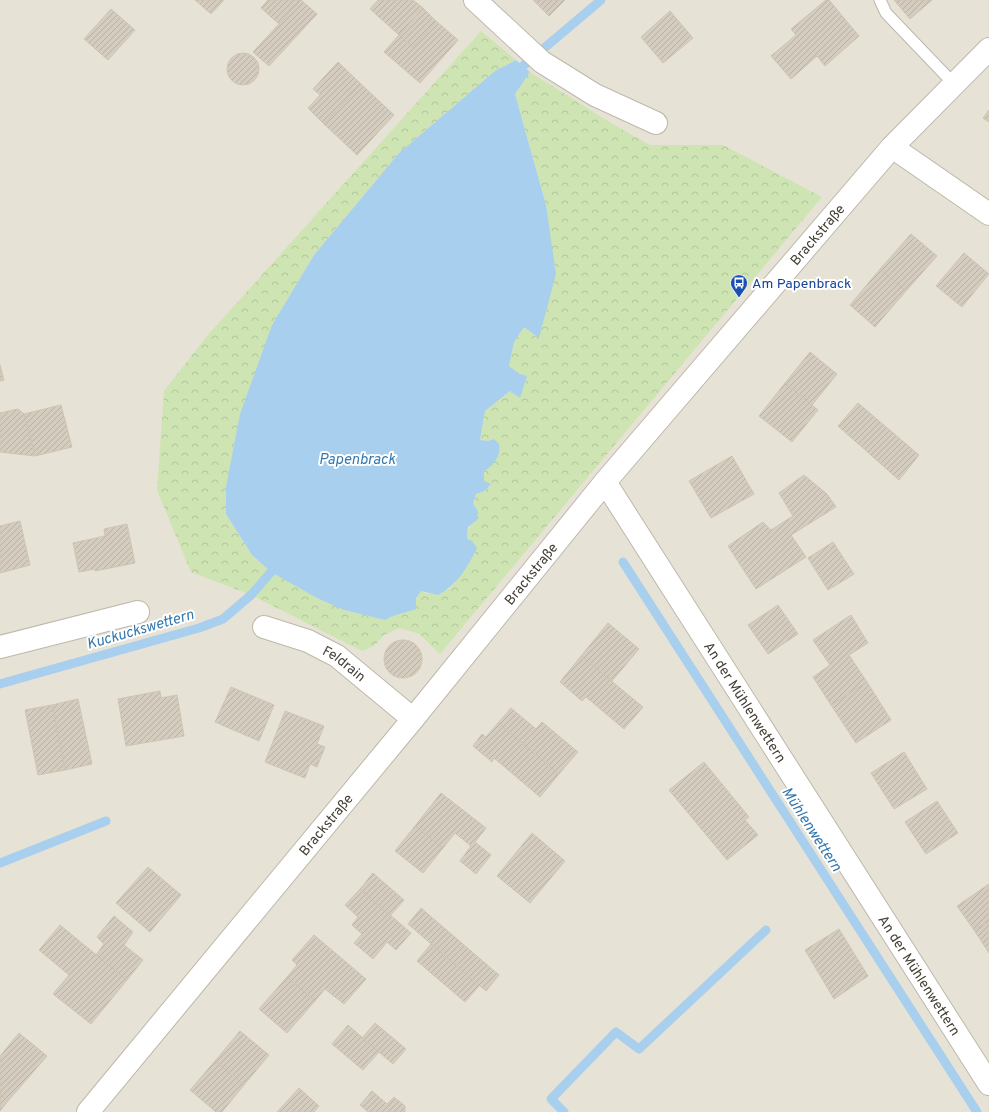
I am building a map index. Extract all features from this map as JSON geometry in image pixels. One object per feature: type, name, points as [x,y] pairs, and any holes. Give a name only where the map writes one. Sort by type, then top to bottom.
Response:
[{"type":"street","points":[[475,0],[536,56],[595,95],[656,123]]},
{"type":"street","name":"Brackstraße","points":[[88,1112],[413,719],[604,482],[892,147],[989,49]]},
{"type":"street","points":[[892,147],[989,214]]},
{"type":"street","name":"An der Mühlenwettern","points":[[604,482],[989,1084]]},
{"type":"street","points":[[0,647],[138,612]]},
{"type":"street","name":"Feldrain","points":[[264,627],[308,640],[337,656],[413,719]]},
{"type":"lane","points":[[880,0],[886,13],[954,84]]},
{"type":"shaded area","points":[[0,0],[989,0],[989,1112],[0,1112]]},
{"type":"green space","points":[[481,31],[516,60],[495,71],[399,153],[314,255],[272,325],[226,514],[252,555],[271,572],[344,610],[385,620],[395,614],[404,613],[421,591],[427,594],[449,589],[469,564],[468,531],[478,511],[473,504],[476,494],[485,491],[491,484],[484,482],[484,472],[491,466],[488,441],[480,440],[485,411],[510,391],[520,397],[520,374],[509,366],[514,342],[524,327],[539,338],[546,205],[515,94],[530,72],[611,123],[650,145],[723,145],[822,197],[440,654],[419,634],[400,628],[384,635],[374,646],[362,651],[251,595],[191,572],[157,490],[164,391],[207,336]]},
{"type":"water","name":"Papenbrack","points":[[516,60],[530,72],[515,94],[546,205],[556,274],[539,338],[524,327],[514,342],[509,366],[520,374],[527,376],[520,398],[510,391],[485,411],[480,440],[488,441],[494,439],[499,444],[499,453],[496,460],[484,472],[484,481],[491,484],[485,491],[476,494],[473,504],[478,511],[477,520],[468,527],[467,539],[472,541],[477,548],[461,575],[445,591],[438,595],[421,591],[416,598],[416,609],[385,620],[344,610],[317,598],[271,572],[252,555],[226,514],[226,487],[240,414],[272,325],[314,255],[399,153],[495,71]]},
{"type":"building","points":[[195,0],[224,0],[211,14]]},
{"type":"building","points":[[268,0],[301,0],[279,24],[261,8]]},
{"type":"building","points":[[301,0],[317,14],[269,66],[253,52]]},
{"type":"building","points":[[378,0],[413,0],[423,8],[399,35],[370,9]]},
{"type":"building","points":[[533,0],[565,0],[549,16]]},
{"type":"building","points":[[826,0],[829,0],[859,36],[825,66],[817,56],[791,79],[771,56],[796,35],[791,29]]},
{"type":"building","points":[[894,0],[932,0],[910,19]]},
{"type":"building","points":[[423,8],[436,21],[413,47],[399,35]]},
{"type":"building","points":[[111,9],[135,30],[108,60],[84,39]]},
{"type":"building","points":[[670,11],[693,38],[663,63],[641,37]]},
{"type":"building","points":[[436,21],[458,40],[420,83],[384,52],[399,35],[413,47]]},
{"type":"building","points":[[240,53],[246,53],[256,60],[259,69],[258,75],[252,82],[246,85],[240,85],[230,78],[227,72],[227,66],[234,56]]},
{"type":"building","points":[[338,62],[361,84],[324,124],[308,108],[320,95],[313,89]]},
{"type":"building","points":[[361,84],[394,115],[357,155],[324,124]]},
{"type":"building","points":[[989,110],[989,122],[983,118]]},
{"type":"building","points":[[911,234],[937,256],[906,291],[880,269]]},
{"type":"building","points":[[964,253],[989,274],[962,307],[936,286]]},
{"type":"building","points":[[880,269],[906,291],[875,327],[850,305]]},
{"type":"building","points":[[810,352],[837,374],[812,405],[785,383]]},
{"type":"building","points":[[0,365],[4,380],[0,381]]},
{"type":"building","points":[[785,383],[818,410],[792,442],[759,416]]},
{"type":"building","points":[[858,403],[919,455],[899,480],[838,426]]},
{"type":"building","points":[[61,405],[72,447],[35,456],[24,414]]},
{"type":"building","points":[[18,409],[24,414],[35,456],[0,452],[0,413]]},
{"type":"building","points":[[732,456],[754,494],[711,518],[689,481]]},
{"type":"building","points":[[804,475],[827,494],[836,507],[791,535],[806,557],[756,589],[728,546],[763,522],[771,530],[793,516],[779,493]]},
{"type":"building","points":[[20,521],[30,565],[0,573],[0,526]]},
{"type":"building","points":[[127,524],[135,563],[95,571],[95,569],[79,572],[73,543],[105,536],[104,529]]},
{"type":"building","points":[[833,542],[854,574],[828,590],[808,558]]},
{"type":"building","points":[[778,605],[798,634],[768,654],[748,625]]},
{"type":"building","points":[[851,615],[868,643],[849,655],[867,682],[831,705],[813,677],[830,665],[813,640]]},
{"type":"building","points":[[608,623],[639,649],[612,681],[581,656]]},
{"type":"building","points":[[399,640],[407,640],[417,645],[421,652],[421,666],[417,673],[407,678],[399,678],[389,673],[387,670],[384,663],[384,655],[389,645],[392,643]]},
{"type":"building","points":[[581,656],[643,707],[624,729],[586,697],[582,701],[560,682]]},
{"type":"building","points":[[867,682],[891,720],[856,743],[831,705]]},
{"type":"building","points":[[231,687],[274,705],[259,741],[215,722]]},
{"type":"building","points":[[160,691],[161,698],[177,695],[184,736],[126,746],[118,699]]},
{"type":"building","points":[[78,699],[92,764],[65,770],[52,705]]},
{"type":"building","points":[[52,705],[65,770],[38,775],[25,710]]},
{"type":"building","points":[[511,708],[536,729],[542,722],[578,752],[559,774],[498,723]]},
{"type":"building","points":[[285,711],[324,726],[317,744],[325,747],[317,767],[310,764],[305,778],[265,762]]},
{"type":"building","points":[[498,723],[559,774],[540,797],[494,758],[492,762],[473,746],[482,734],[486,737]]},
{"type":"building","points":[[904,752],[927,789],[894,809],[871,773]]},
{"type":"building","points":[[704,762],[749,817],[745,820],[758,835],[727,860],[669,790]]},
{"type":"building","points":[[441,793],[486,828],[475,842],[491,855],[476,874],[460,861],[471,846],[455,833],[443,848],[415,826]]},
{"type":"building","points":[[937,801],[958,833],[926,854],[905,822]]},
{"type":"building","points":[[415,826],[443,848],[423,873],[395,851]]},
{"type":"building","points":[[532,833],[565,861],[530,903],[497,876]]},
{"type":"building","points":[[148,867],[181,895],[150,932],[116,903]]},
{"type":"building","points":[[373,873],[404,900],[390,916],[360,889]]},
{"type":"building","points":[[989,884],[989,921],[974,930],[957,906]]},
{"type":"building","points":[[360,889],[411,933],[396,950],[387,942],[373,959],[354,943],[362,934],[352,925],[358,917],[345,905]]},
{"type":"building","points":[[421,908],[499,975],[486,991],[408,924]]},
{"type":"building","points":[[114,916],[133,932],[124,945],[143,960],[127,980],[96,955],[104,944],[97,937]]},
{"type":"building","points":[[989,921],[989,953],[974,930]]},
{"type":"building","points":[[60,925],[127,980],[91,1024],[53,994],[69,975],[39,950]]},
{"type":"building","points":[[839,929],[868,976],[834,999],[805,950]]},
{"type":"building","points":[[314,935],[366,979],[344,1004],[325,989],[315,1001],[287,977],[297,965],[292,960]]},
{"type":"building","points":[[431,944],[479,986],[465,1002],[417,961]]},
{"type":"building","points":[[287,977],[315,1001],[287,1033],[259,1009]]},
{"type":"building","points":[[375,1023],[406,1049],[393,1064],[362,1038]]},
{"type":"building","points":[[348,1025],[379,1052],[363,1070],[332,1044]]},
{"type":"building","points":[[240,1031],[269,1055],[244,1085],[215,1061]]},
{"type":"building","points":[[19,1033],[47,1056],[8,1101],[0,1094],[0,1056]]},
{"type":"building","points":[[215,1061],[244,1085],[222,1112],[216,1112],[190,1090]]},
{"type":"building","points":[[299,1088],[319,1106],[314,1112],[277,1112]]},
{"type":"building","points":[[372,1091],[387,1104],[394,1097],[405,1106],[405,1112],[368,1112],[360,1105]]},
{"type":"building","points":[[0,1094],[8,1101],[0,1111]]},
{"type":"waterway","name":"Kuckuckswettern","points":[[523,66],[601,0]]},
{"type":"waterway","name":"Mühlenwettern","points":[[623,562],[977,1112]]},
{"type":"waterway","name":"Kuckuckswettern","points":[[0,684],[199,628],[223,619],[251,595],[271,572]]},
{"type":"waterway","points":[[0,863],[106,821]]},
{"type":"waterway","points":[[564,1112],[551,1099],[616,1032],[639,1049],[766,930]]},
{"type":"place","name":"Am Papenbrack","points":[[739,298]]}]
